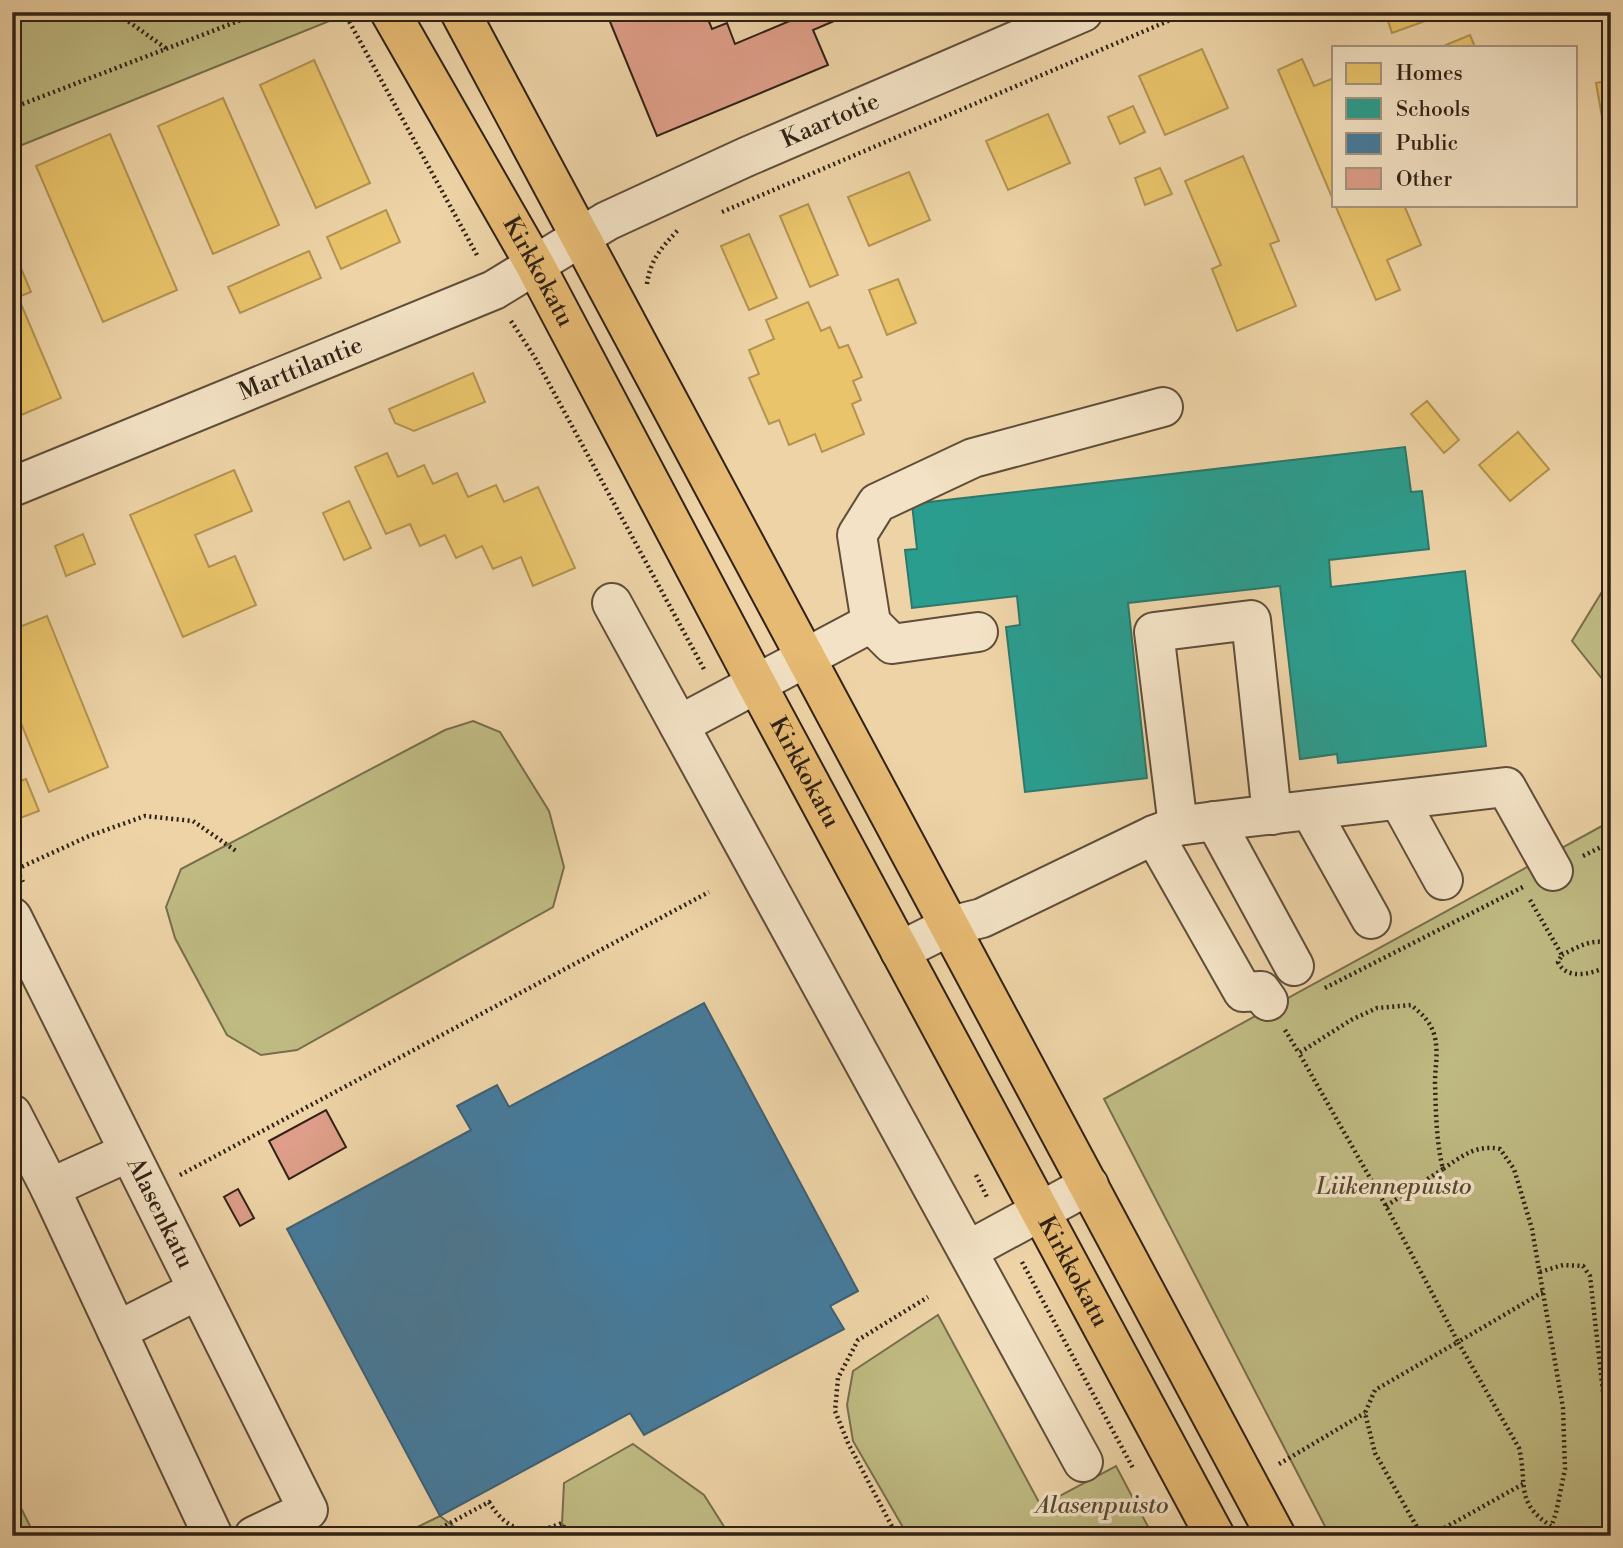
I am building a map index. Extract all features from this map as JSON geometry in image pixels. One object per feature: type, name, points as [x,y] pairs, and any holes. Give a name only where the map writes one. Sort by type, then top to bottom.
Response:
[{"type":"main road","name":"Kirkkokatu","points":[[390,12],[535,265],[756,683],[1215,1536]]},
{"type":"main road","points":[[460,12],[1276,1536]]},
{"type":"street","name":"Kaartotie","points":[[580,236],[746,157],[1083,12]]},
{"type":"street","name":"Marttilantie","points":[[12,487],[500,303],[535,265],[580,236]]},
{"type":"street","points":[[978,632],[892,644],[871,623],[857,535],[877,503],[973,458],[1163,407]]},
{"type":"street","points":[[612,603],[1083,1462]]},
{"type":"street","points":[[1268,1001],[1261,991],[1243,992],[1166,830],[1154,632],[1251,621],[1272,815]]},
{"type":"street","points":[[679,725],[871,623]]},
{"type":"street","points":[[900,951],[950,926],[982,918],[1166,830],[1215,821],[1506,787],[1538,879]]},
{"type":"street","points":[[1399,800],[1443,880]]},
{"type":"street","points":[[1310,810],[1371,919]]},
{"type":"street","points":[[1215,821],[1294,966]]},
{"type":"street","name":"Alasenkatu","points":[[12,917],[307,1510],[254,1536]]},
{"type":"street","points":[[12,1114],[50,1188],[213,1536]]},
{"type":"street","points":[[50,1188],[129,1152]]},
{"type":"street","points":[[968,1251],[1089,1185]]},
{"type":"street","points":[[117,1331],[198,1290]]},
{"type":"path","points":[[115,12],[167,49]]},
{"type":"path","points":[[12,108],[262,12]]},
{"type":"path","points":[[344,12],[478,256],[500,303],[534,356],[721,702]]},
{"type":"path","points":[[715,215],[1189,12]]},
{"type":"path","points":[[646,296],[649,272],[658,251],[679,229]]},
{"type":"path","points":[[17,869],[89,835],[145,817],[192,821],[236,851]]},
{"type":"path","points":[[1324,988],[1611,842]]},
{"type":"path","points":[[1538,879],[1562,955]]},
{"type":"path","points":[[173,1179],[709,892]]},
{"type":"path","points":[[1611,947],[1608,943],[1599,941],[1562,955],[1558,962],[1566,973],[1576,975],[1611,965]]},
{"type":"path","points":[[1443,1169],[1438,1147],[1435,1079],[1437,1050],[1433,1032],[1425,1017],[1411,1005],[1377,1007],[1299,1053],[1519,1448],[1524,1467],[1522,1490],[1531,1510],[1551,1526]]},
{"type":"path","points":[[1386,1206],[1443,1169],[1486,1146],[1500,1149],[1514,1169],[1532,1229],[1563,1408],[1565,1469],[1548,1536]]},
{"type":"path","points":[[972,1169],[1137,1475]]},
{"type":"path","points":[[1540,1272],[1563,1265],[1583,1266],[1590,1276],[1603,1392]]},
{"type":"path","points":[[1276,1466],[1364,1413],[1375,1390],[1544,1292]]},
{"type":"path","points":[[897,1536],[848,1443],[835,1411],[838,1378],[858,1340],[928,1297]]},
{"type":"path","points":[[1364,1413],[1375,1453],[1422,1536]]},
{"type":"path","points":[[1430,1536],[1523,1484]]},
{"type":"path","points":[[426,1536],[489,1502],[499,1519],[513,1526],[527,1531],[544,1531],[562,1524],[568,1536]]},
{"type":"green space","points":[[12,12],[328,12],[332,20],[12,149]]},
{"type":"green space","points":[[1611,577],[1611,690],[1572,641]]},
{"type":"green space","points":[[473,721],[500,732],[549,811],[564,867],[553,907],[297,1050],[261,1055],[227,1035],[175,938],[166,907],[181,869],[445,730]]},
{"type":"green space","name":"Liikennepuisto","points":[[1611,821],[1611,1536],[1330,1536],[1104,1099]]},
{"type":"green space","name":"Alasenpuisto","points":[[938,1315],[1041,1506],[1116,1466],[1153,1536],[908,1536],[853,1441],[847,1405],[853,1371]]},
{"type":"green space","points":[[633,1444],[704,1495],[730,1536],[558,1536],[566,1532],[562,1523],[564,1483]]},
{"type":"green space","points":[[12,1490],[35,1536],[12,1536]]},
{"type":"green space","points":[[440,1516],[466,1536],[399,1536]]},
{"type":"building: Homes","points":[[1385,12],[1450,12],[1392,33]]},
{"type":"building: Homes","points":[[1470,35],[1475,46],[1443,46]]},
{"type":"building: Homes","points":[[1202,49],[1228,108],[1165,135],[1139,76]]},
{"type":"building: Homes","points":[[1302,59],[1314,86],[1332,79],[1332,197],[1278,70]]},
{"type":"building: Homes","points":[[314,60],[370,183],[316,208],[260,85]]},
{"type":"building: Homes","points":[[1611,80],[1611,115],[1602,117],[1596,83]]},
{"type":"building: Homes","points":[[223,98],[279,225],[213,254],[158,126]]},
{"type":"building: Homes","points":[[1133,106],[1145,132],[1120,144],[1108,117]]},
{"type":"building: Homes","points":[[1048,114],[1070,163],[1008,190],[986,141]]},
{"type":"building: Homes","points":[[110,134],[177,290],[103,322],[36,166]]},
{"type":"building: Homes","points":[[1243,156],[1279,241],[1270,244],[1296,306],[1237,331],[1212,269],[1221,265],[1185,181]]},
{"type":"building: Homes","points":[[1160,168],[1172,194],[1145,205],[1135,178]]},
{"type":"building: Homes","points":[[909,172],[930,220],[869,246],[848,197]]},
{"type":"building: Homes","points":[[808,204],[838,275],[810,287],[780,216]]},
{"type":"building: Homes","points":[[1335,206],[1404,206],[1421,245],[1387,260],[1400,290],[1376,300]]},
{"type":"building: Homes","points":[[386,210],[400,242],[341,269],[327,237]]},
{"type":"building: Homes","points":[[749,234],[777,298],[749,310],[721,246]]},
{"type":"building: Homes","points":[[12,247],[31,292],[18,297],[61,398],[12,419]]},
{"type":"building: Homes","points":[[309,251],[321,278],[240,313],[228,287]]},
{"type":"building: Homes","points":[[898,279],[916,323],[887,335],[869,290]]},
{"type":"building: Homes","points":[[808,302],[821,331],[830,327],[839,348],[848,345],[862,377],[853,381],[861,400],[852,404],[864,434],[822,452],[815,434],[789,445],[779,420],[769,424],[749,378],[759,374],[749,350],[774,339],[766,320]]},
{"type":"building: Homes","points":[[473,373],[485,402],[414,431],[395,423],[389,409]]},
{"type":"building: Homes","points":[[1427,401],[1459,440],[1444,453],[1411,414]]},
{"type":"building: Homes","points":[[1518,432],[1549,469],[1510,501],[1479,465]]},
{"type":"building: Homes","points":[[387,453],[398,477],[424,465],[433,484],[457,473],[468,497],[496,485],[504,502],[538,487],[575,568],[533,586],[521,557],[493,569],[482,546],[456,558],[445,535],[420,546],[410,524],[386,534],[355,467]]},
{"type":"building: Homes","points":[[234,470],[252,511],[195,535],[209,567],[235,556],[256,605],[183,637],[130,515]]},
{"type":"building: Homes","points":[[349,501],[371,548],[344,560],[323,513]]},
{"type":"building: Homes","points":[[83,534],[95,564],[66,576],[55,546]]},
{"type":"building: Homes","points":[[47,616],[108,767],[49,792],[12,701],[12,630]]},
{"type":"building: Homes","points":[[26,779],[39,811],[12,821],[12,784]]},
{"type":"building: Schools","points":[[1405,447],[1411,492],[1422,491],[1429,549],[1329,560],[1331,587],[1465,571],[1486,746],[1338,763],[1337,754],[1300,759],[1280,586],[1128,603],[1147,778],[1025,792],[1006,627],[1020,625],[1017,596],[912,608],[905,550],[917,549],[912,504]]},
{"type":"building: Public","points":[[704,1003],[858,1291],[830,1306],[844,1329],[644,1435],[630,1413],[440,1516],[287,1229],[471,1130],[457,1106],[497,1085],[509,1107]]},
{"type":"building: Other","points":[[606,12],[705,12],[712,29],[727,23],[735,44],[811,12],[855,12],[813,30],[828,65],[657,136]]},
{"type":"building: Other","points":[[326,1110],[346,1147],[289,1179],[269,1141]]},
{"type":"building: Other","points":[[238,1189],[254,1218],[240,1226],[224,1197]]}]
